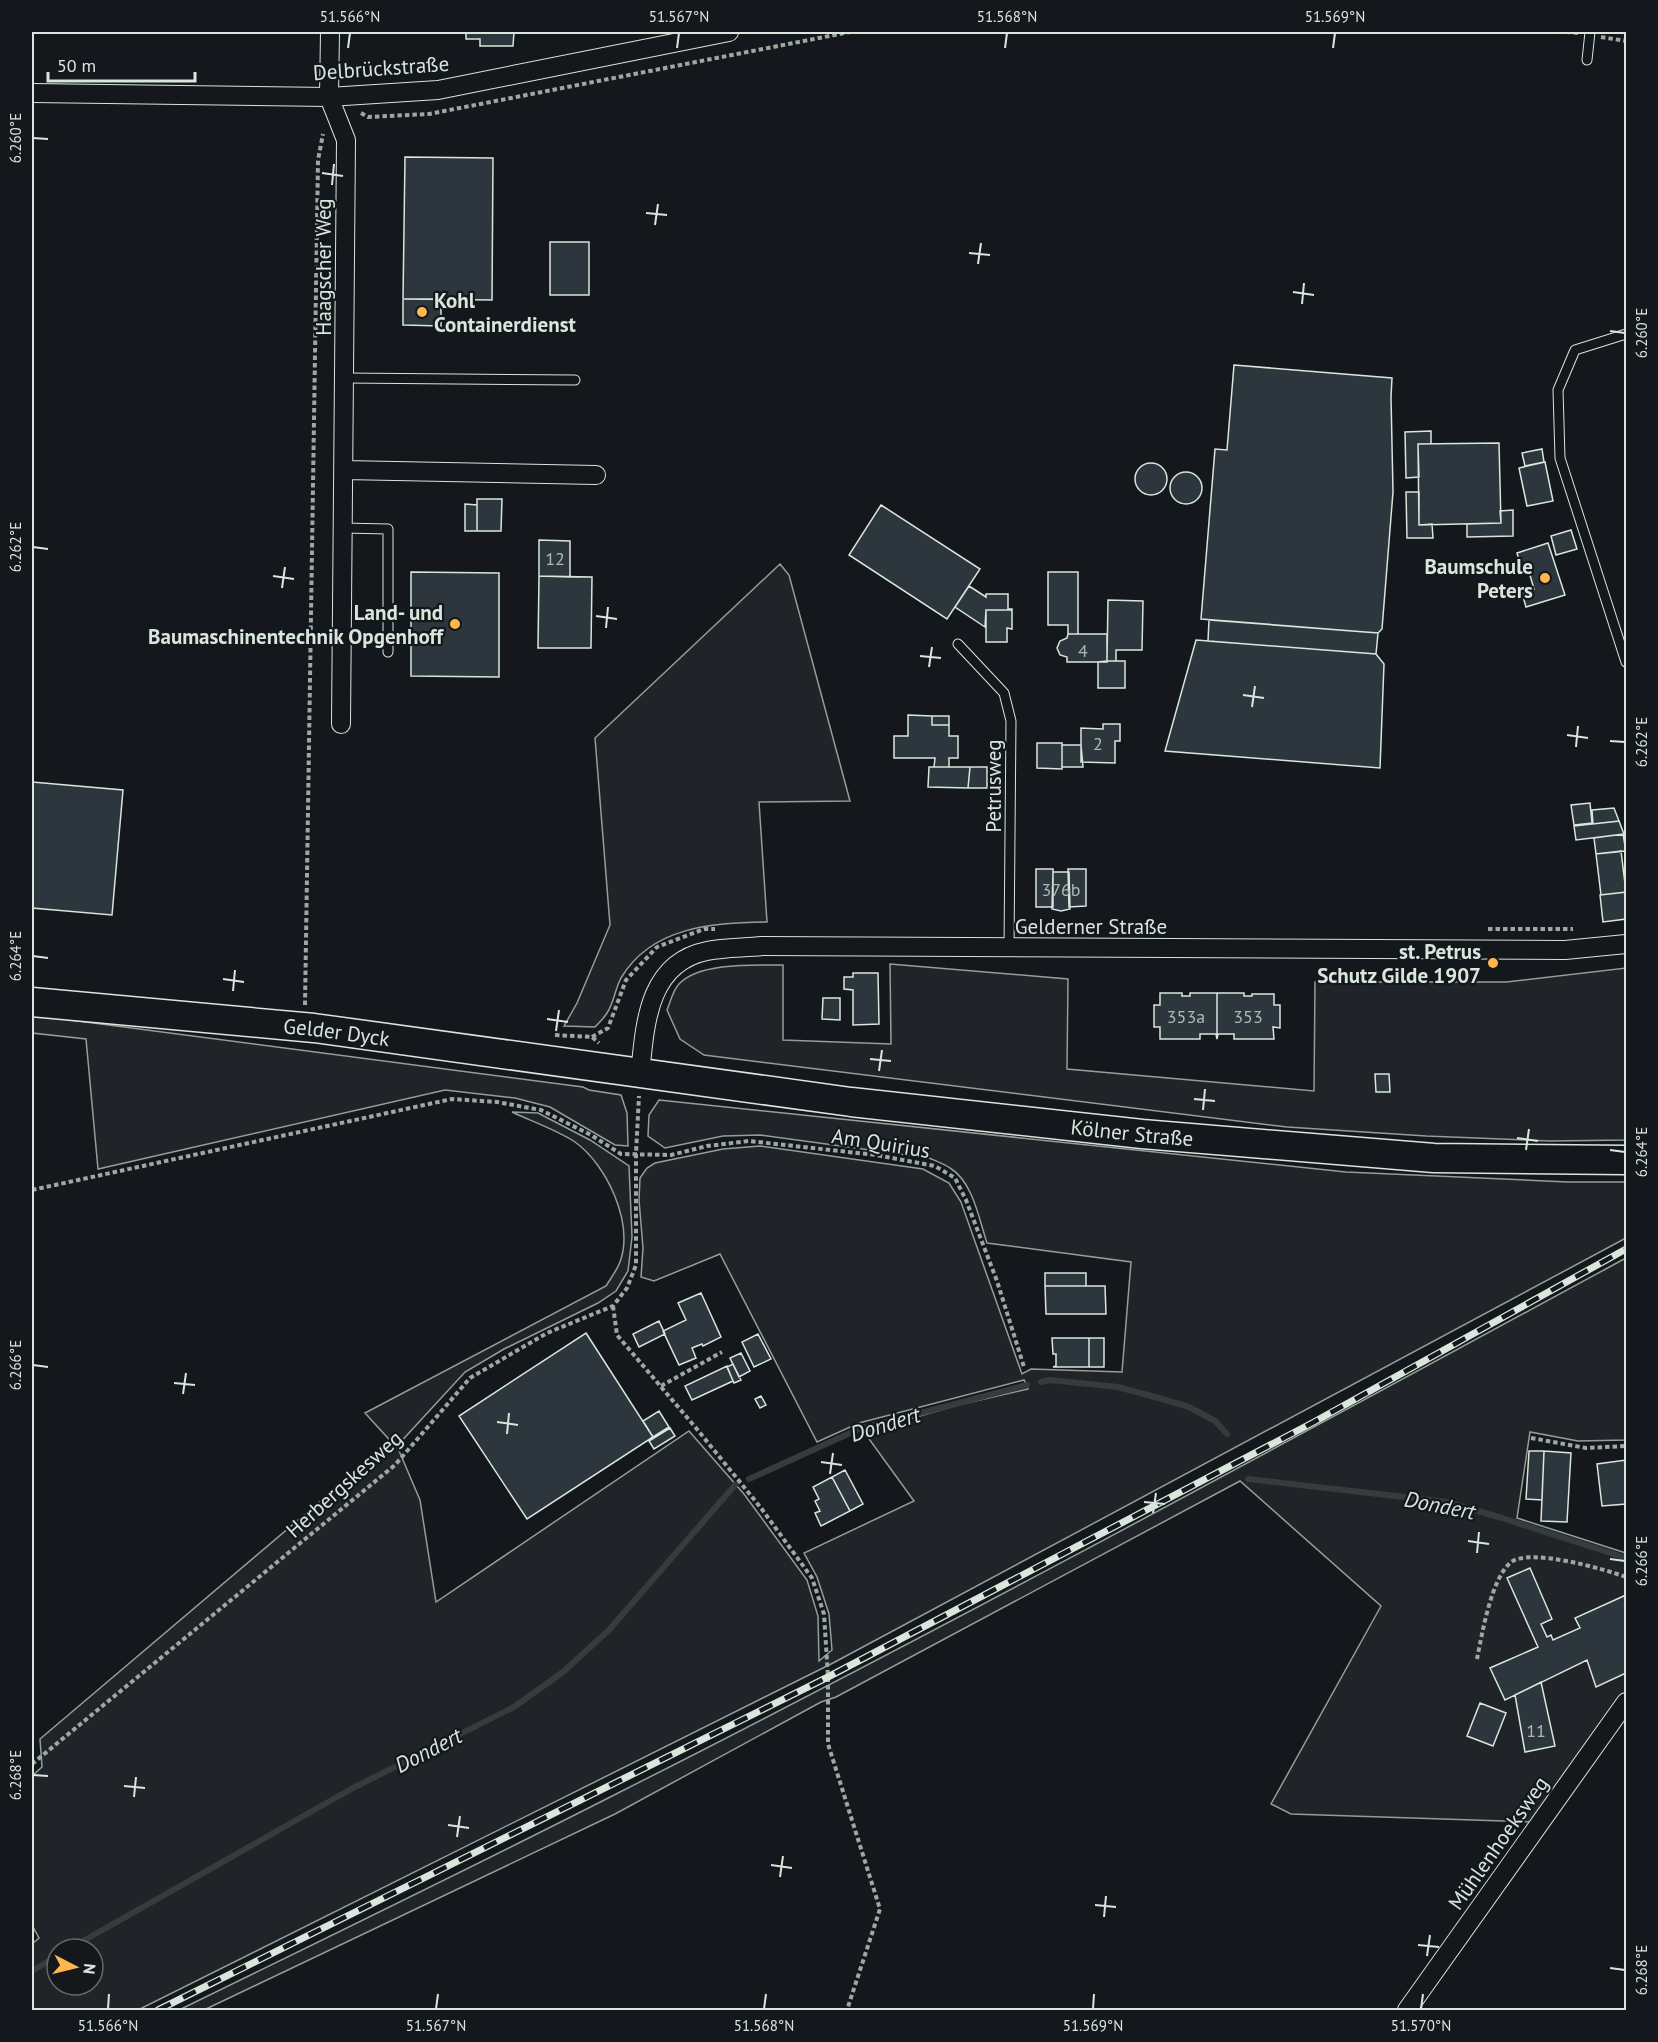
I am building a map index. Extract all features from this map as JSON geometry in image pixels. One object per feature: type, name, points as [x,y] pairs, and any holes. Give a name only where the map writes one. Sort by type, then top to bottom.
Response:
[{"type":"main road","name":"Gelder Dyck","points":[[32,1002],[314,1028],[640,1074]]},
{"type":"main road","name":"Kölner Straße","points":[[640,1074],[851,1102],[1154,1135],[1434,1158],[1626,1160]]},
{"type":"street","name":"Haagscher Weg","points":[[330,32],[329,97],[346,140],[341,724]]},
{"type":"street","name":"Delbrückstraße","points":[[32,93],[329,97],[438,90],[675,37],[729,32]]},
{"type":"street","points":[[344,470],[596,475]]},
{"type":"street","name":"Gelderner Straße","points":[[640,1074],[648,1011],[657,989],[670,970],[706,951],[762,946],[1565,950],[1626,944]]},
{"type":"street","name":"Mühlenhoeksweg","points":[[1407,2010],[1626,1702]]},
{"type":"lane","points":[[1587,60],[1590,32]]},
{"type":"lane","points":[[1626,334],[1575,350],[1558,390],[1560,458],[1626,662]]},
{"type":"lane","points":[[345,378],[575,380]]},
{"type":"lane","points":[[343,528],[388,529],[387,652]]},
{"type":"lane","name":"Petrusweg","points":[[958,644],[1004,693],[1011,721],[1010,948]]},
{"type":"path","points":[[314,1028],[305,1006],[318,160],[329,97]]},
{"type":"path","points":[[640,1074],[636,1154],[636,1265],[627,1288],[613,1306],[616,1335],[761,1508],[812,1578],[824,1614],[828,1677],[828,1744],[880,1909],[847,2010]]},
{"type":"path","name":"Am Quirius","points":[[32,1190],[452,1099],[497,1102],[541,1110],[591,1135],[621,1154],[671,1155],[707,1146],[749,1141],[876,1155],[935,1166],[955,1179],[966,1200],[997,1281],[1024,1367]]},
{"type":"path","name":"Herbergskesweg","points":[[32,1764],[395,1465],[470,1378],[547,1334],[613,1306]]},
{"type":"path","points":[[661,1386],[722,1352]]},
{"type":"path","points":[[1531,1438],[1586,1448],[1626,1446]]},
{"type":"path","points":[[1477,1659],[1485,1622],[1497,1584],[1502,1572],[1511,1562],[1532,1556],[1626,1577]]},
{"type":"shaded area","points":[[780,564],[789,575],[850,801],[759,802],[767,922],[705,926],[685,931],[649,947],[621,978],[609,1009],[595,1027],[564,1026],[577,1003],[610,925],[595,738]]},
{"type":"shaded area","points":[[890,964],[1068,979],[1067,1069],[1314,1091],[1315,982],[1506,982],[1626,968],[1626,1140],[1550,1141],[1287,1127],[704,1055],[680,1039],[667,1010],[679,984],[700,972],[728,966],[783,965],[783,1040],[891,1044]]},
{"type":"shaded area","points":[[32,1015],[583,1087],[621,1095],[627,1113],[628,1146],[615,1145],[550,1107],[515,1098],[445,1090],[98,1169],[86,1039],[32,1033]]},
{"type":"shaded area","points":[[659,1100],[1346,1172],[1568,1182],[1626,1182],[1626,1238],[833,1663],[138,2010],[32,2010],[32,1944],[39,1938],[32,1925],[32,1776],[42,1767],[40,1739],[376,1454],[396,1447],[365,1413],[606,1286],[617,1268],[623,1247],[620,1213],[615,1196],[598,1165],[575,1142],[512,1112],[538,1113],[590,1140],[629,1166],[632,1237],[628,1271],[616,1291],[598,1303],[504,1349],[465,1372],[397,1446],[420,1500],[436,1602],[689,1431],[744,1494],[807,1580],[818,1616],[819,1661],[832,1650],[829,1614],[817,1577],[804,1553],[914,1501],[864,1432],[958,1405],[1028,1389],[1024,1380],[859,1423],[817,1442],[720,1254],[654,1281],[641,1277],[643,1248],[639,1200],[640,1178],[647,1168],[655,1163],[723,1149],[760,1146],[923,1169],[949,1183],[961,1202],[1022,1374],[1031,1369],[1122,1372],[1131,1262],[987,1243],[970,1192],[958,1174],[943,1164],[929,1158],[760,1135],[723,1136],[665,1148],[648,1136],[649,1115]]},
{"type":"shaded area","points":[[1626,1258],[1626,1440],[1578,1441],[1530,1432],[1517,1518],[1626,1553],[1626,1691],[1531,1822],[1291,1814],[1271,1804],[1381,1606],[1240,1481],[836,1697],[821,1702],[615,1814],[204,2010],[179,2010],[565,1820],[873,1662],[1125,1529]]},
{"type":"building","points":[[466,32],[514,32],[513,46],[480,46],[480,39],[466,39]]},
{"type":"building","points":[[405,157],[493,158],[492,300],[403,299]]},
{"type":"building","points":[[550,242],[589,242],[589,295],[550,295]]},
{"type":"building","name":"Kohl Containerdienst","points":[[403,299],[441,299],[441,326],[403,325]]},
{"type":"building","points":[[1234,365],[1392,378],[1393,492],[1382,629],[1378,633],[1201,619],[1215,449],[1227,450]]},
{"type":"building","points":[[1431,431],[1431,444],[1418,444],[1419,477],[1406,478],[1405,432]]},
{"type":"building","points":[[1499,443],[1501,523],[1419,525],[1418,444]]},
{"type":"building","points":[[1542,449],[1544,462],[1525,466],[1522,453]]},
{"type":"building","points":[[1545,462],[1553,501],[1527,506],[1519,468]]},
{"type":"building","points":[[1151,463],[1162,468],[1167,479],[1162,490],[1151,495],[1140,490],[1135,479],[1140,468]]},
{"type":"building","points":[[1186,472],[1197,477],[1202,488],[1197,499],[1186,504],[1175,499],[1170,488],[1175,477]]},
{"type":"building","points":[[1406,492],[1419,492],[1419,525],[1432,524],[1433,538],[1407,538]]},
{"type":"building","points":[[477,499],[502,499],[501,531],[477,531]]},
{"type":"building","points":[[465,504],[477,505],[477,531],[465,531]]},
{"type":"building","points":[[881,505],[980,569],[947,619],[849,555]]},
{"type":"building","points":[[1513,510],[1513,536],[1467,537],[1467,524],[1501,523],[1500,511]]},
{"type":"building","points":[[1571,530],[1577,549],[1556,555],[1551,536]]},
{"type":"building","points":[[539,540],[570,541],[570,577],[539,576]]},
{"type":"building","name":"Baumschule Peters","points":[[1548,543],[1565,595],[1526,607],[1522,593],[1534,589],[1527,565],[1521,567],[1517,553]]},
{"type":"building","name":"Land- und Baumaschinentechnik Opgenhoff","points":[[411,572],[499,573],[499,677],[411,676]]},
{"type":"building","points":[[1048,572],[1078,572],[1078,634],[1068,634],[1068,625],[1048,625]]},
{"type":"building","points":[[539,576],[592,577],[591,648],[538,648]]},
{"type":"building","points":[[969,586],[986,597],[986,594],[1008,594],[1008,610],[986,610],[985,627],[955,607]]},
{"type":"building","points":[[1108,600],[1143,601],[1142,650],[1116,650],[1116,661],[1107,661]]},
{"type":"building","points":[[1012,609],[1012,629],[1007,628],[1007,642],[986,642],[986,610]]},
{"type":"building","points":[[1209,620],[1378,633],[1376,654],[1208,641]]},
{"type":"building","points":[[1068,634],[1107,634],[1107,662],[1067,662],[1067,657],[1060,655],[1057,648],[1060,641],[1067,638]]},
{"type":"building","points":[[1196,640],[1376,654],[1384,664],[1380,768],[1165,751]]},
{"type":"building","points":[[1125,661],[1125,688],[1098,688],[1098,662]]},
{"type":"building","points":[[908,715],[932,716],[932,725],[949,725],[949,736],[958,736],[958,758],[949,758],[949,767],[934,767],[935,758],[894,758],[894,736],[908,736]]},
{"type":"building","points":[[932,716],[949,716],[949,725],[932,725]]},
{"type":"building","points":[[1103,724],[1120,724],[1120,741],[1115,741],[1115,763],[1081,762],[1081,728],[1103,729]]},
{"type":"building","points":[[1037,743],[1062,743],[1062,769],[1037,768]]},
{"type":"building","points":[[1062,745],[1081,745],[1083,767],[1062,767]]},
{"type":"building","points":[[929,767],[970,767],[968,788],[928,787]]},
{"type":"building","points":[[970,767],[987,767],[987,788],[968,788]]},
{"type":"building","points":[[32,782],[123,790],[112,915],[32,908]]},
{"type":"building","points":[[1590,803],[1592,823],[1574,825],[1571,805]]},
{"type":"building","points":[[1614,808],[1619,821],[1593,824],[1592,810]]},
{"type":"building","points":[[1619,821],[1624,834],[1576,840],[1574,826]]},
{"type":"building","points":[[1623,834],[1626,851],[1596,854],[1594,838]]},
{"type":"building","points":[[1621,851],[1626,892],[1601,895],[1596,854]]},
{"type":"building","points":[[1036,869],[1053,869],[1053,907],[1036,907]]},
{"type":"building","points":[[1068,869],[1086,869],[1086,906],[1069,907]]},
{"type":"building","points":[[1053,872],[1069,872],[1070,909],[1061,911],[1052,909]]},
{"type":"building","points":[[1626,892],[1626,919],[1603,922],[1600,895]]},
{"type":"building","points":[[853,973],[878,973],[879,1024],[853,1025],[853,990],[844,989],[844,977],[853,977]]},
{"type":"building","points":[[1160,993],[1182,993],[1182,996],[1190,996],[1190,993],[1217,993],[1217,1039],[1216,1034],[1200,1034],[1200,1039],[1160,1039],[1160,1027],[1154,1027],[1154,1005],[1160,1005]]},
{"type":"building","points":[[1217,993],[1244,993],[1244,996],[1274,994],[1274,1005],[1280,1005],[1280,1028],[1273,1027],[1274,1039],[1234,1039],[1234,1034],[1218,1034],[1217,1039]]},
{"type":"building","points":[[823,998],[840,998],[840,1020],[822,1019]]},
{"type":"building","points":[[1375,1074],[1389,1074],[1390,1092],[1376,1092]]},
{"type":"building","points":[[1045,1273],[1086,1273],[1086,1286],[1045,1286]]},
{"type":"building","points":[[1045,1286],[1105,1286],[1106,1314],[1046,1314]]},
{"type":"building","points":[[701,1293],[721,1337],[703,1346],[702,1344],[692,1348],[696,1358],[679,1365],[663,1331],[686,1320],[678,1303]]},
{"type":"building","points":[[659,1321],[665,1334],[639,1347],[633,1334]]},
{"type":"building","points":[[586,1333],[653,1437],[527,1519],[459,1416]]},
{"type":"building","points":[[758,1334],[771,1359],[754,1367],[742,1342]]},
{"type":"building","points":[[1052,1338],[1089,1338],[1089,1367],[1053,1367],[1056,1366],[1056,1354],[1053,1354]]},
{"type":"building","points":[[1089,1338],[1104,1338],[1104,1367],[1089,1367]]},
{"type":"building","points":[[741,1353],[750,1371],[739,1377],[730,1358]]},
{"type":"building","points":[[733,1364],[741,1380],[734,1383],[727,1367]]},
{"type":"building","points":[[727,1366],[733,1381],[692,1400],[685,1386]]},
{"type":"building","points":[[761,1396],[766,1405],[760,1408],[755,1399]]},
{"type":"building","points":[[659,1411],[669,1427],[653,1437],[643,1421]]},
{"type":"building","points":[[670,1428],[675,1436],[654,1449],[649,1441]]},
{"type":"building","points":[[1529,1451],[1544,1451],[1542,1500],[1526,1499]]},
{"type":"building","points":[[1544,1451],[1571,1453],[1567,1522],[1541,1521]]},
{"type":"building","points":[[1626,1460],[1626,1504],[1602,1506],[1597,1464]]},
{"type":"building","points":[[845,1470],[863,1504],[850,1511],[832,1477]]},
{"type":"building","points":[[832,1477],[850,1511],[821,1526],[815,1513],[820,1511],[815,1501],[819,1499],[813,1487]]},
{"type":"building","points":[[1530,1568],[1552,1619],[1541,1624],[1547,1637],[1551,1635],[1553,1640],[1580,1628],[1575,1618],[1626,1595],[1626,1673],[1596,1687],[1587,1660],[1505,1700],[1490,1668],[1538,1647],[1507,1578]]},
{"type":"building","points":[[1541,1682],[1555,1746],[1525,1752],[1515,1695]]},
{"type":"building","points":[[1480,1703],[1506,1713],[1493,1746],[1467,1736]]},
{"type":"waterway","name":"Dondert","points":[[1041,1382],[1050,1380],[1118,1387],[1162,1399],[1189,1407],[1215,1421],[1227,1434]]},
{"type":"waterway","name":"Dondert","points":[[749,1479],[859,1429],[1027,1385]]},
{"type":"waterway","name":"Dondert","points":[[1248,1479],[1447,1502],[1626,1558]]},
{"type":"waterway","name":"Dondert","points":[[90,1937],[353,1788],[514,1707],[563,1672],[609,1630],[735,1485]]},
{"type":"waterway","name":"Dondert","points":[[32,1971],[45,1963]]},
{"type":"railway","points":[[158,2010],[828,1677],[1314,1422],[1626,1249]]},
{"type":"place","name":"Kohl Containerdienst","points":[[422,312]]},
{"type":"place","name":"Baumschule Peters","points":[[1545,578]]},
{"type":"place","name":"Land- und Baumaschinentechnik Opgenhoff","points":[[455,624]]},
{"type":"place","name":"st. Petrus Schutz Gilde 1907","points":[[1493,963]]}]
